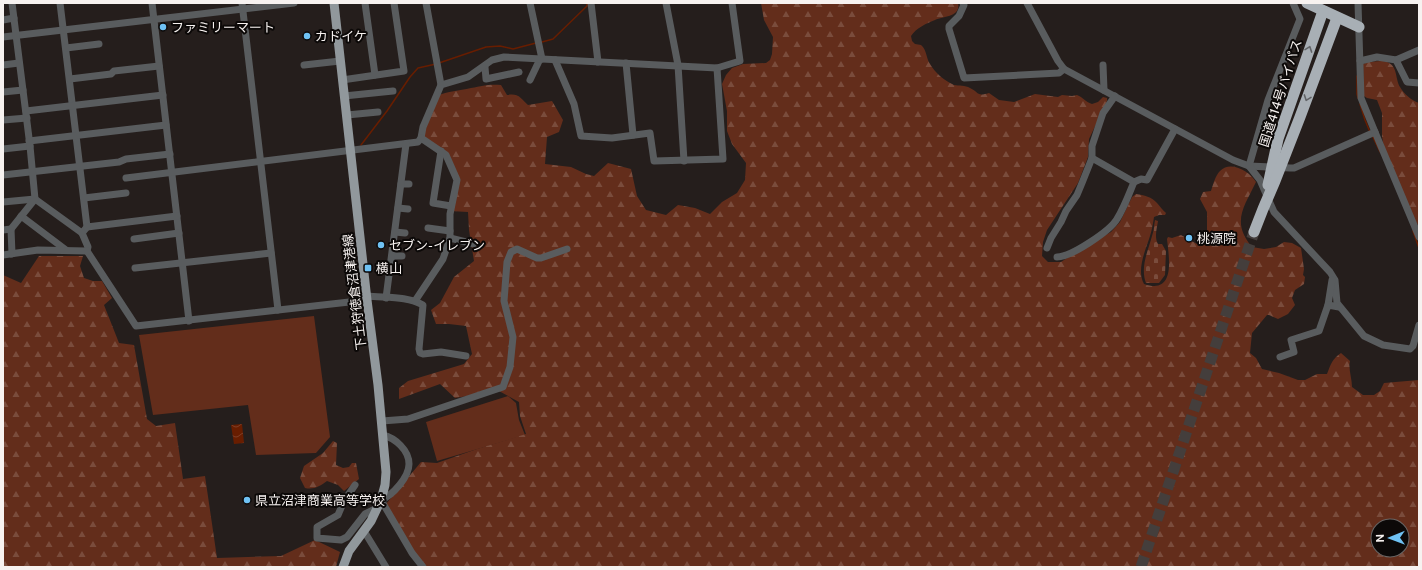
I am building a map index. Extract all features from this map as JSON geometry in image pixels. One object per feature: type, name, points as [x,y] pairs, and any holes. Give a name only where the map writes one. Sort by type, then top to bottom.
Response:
[{"type":"highway","points":[[1307,3],[1359,27]]},
{"type":"highway","name":"国道414号バイパス","points":[[1263,209],[1278,139],[1323,11]]},
{"type":"highway","name":"国道414号バイパス","points":[[1254,232],[1278,174],[1337,18]]},
{"type":"main road","name":"下土狩徳倉沼津港線","points":[[334,3],[382,421],[386,472],[385,485],[379,504],[371,521],[349,551],[344,567]]},
{"type":"street","points":[[12,3],[30,143],[35,199],[21,216],[7,229],[12,254]]},
{"type":"street","points":[[60,3],[87,227]]},
{"type":"street","points":[[152,3],[189,321]]},
{"type":"street","points":[[3,37],[154,20],[243,6],[294,3]]},
{"type":"street","points":[[365,3],[374,75]]},
{"type":"street","points":[[342,80],[404,71],[394,3]]},
{"type":"street","points":[[126,178],[418,142],[421,138],[423,127],[441,85],[426,3]]},
{"type":"street","points":[[530,3],[541,59],[530,80]]},
{"type":"street","points":[[591,3],[598,62]]},
{"type":"street","points":[[666,3],[678,65],[684,161]]},
{"type":"street","points":[[441,85],[468,78],[492,60],[504,57],[717,68],[740,61],[732,3]]},
{"type":"street","points":[[942,28],[949,26],[959,16],[964,3]]},
{"type":"street","points":[[1027,3],[1058,61],[1064,69],[1233,160],[1249,166],[1294,168],[1375,132]]},
{"type":"street","points":[[1249,166],[1268,100],[1300,19],[1293,3]]},
{"type":"street","points":[[1358,3],[1361,98],[1419,237]]},
{"type":"street","points":[[243,6],[278,310]]},
{"type":"street","points":[[3,20],[14,18]]},
{"type":"street","points":[[949,26],[949,43],[954,62],[962,77],[1059,73],[1064,69]]},
{"type":"street","points":[[66,48],[100,44]]},
{"type":"street","points":[[1360,61],[1377,57],[1396,60],[1419,50]]},
{"type":"street","points":[[555,60],[574,104],[581,136],[612,138],[650,133],[654,161],[723,159],[717,68]]},
{"type":"street","points":[[1396,60],[1407,82],[1419,83]]},
{"type":"street","points":[[304,65],[340,61]]},
{"type":"street","points":[[3,65],[19,63]]},
{"type":"street","points":[[626,63],[633,135]]},
{"type":"street","points":[[1103,65],[1104,90]]},
{"type":"street","points":[[70,79],[111,74],[114,71],[159,66]]},
{"type":"street","points":[[485,66],[486,79],[519,72]]},
{"type":"street","points":[[3,92],[23,90]]},
{"type":"street","points":[[344,96],[393,91]]},
{"type":"street","points":[[3,120],[26,114],[73,106],[163,96]]},
{"type":"street","points":[[1047,248],[1047,245],[1061,222],[1066,210],[1077,195],[1092,158],[1092,146],[1103,113],[1115,96]]},
{"type":"street","points":[[346,115],[378,112]]},
{"type":"street","points":[[3,149],[76,135],[166,125]]},
{"type":"street","points":[[1057,257],[1063,257],[1111,227],[1118,219],[1134,182],[1141,179],[1147,180],[1175,129]]},
{"type":"street","points":[[415,301],[443,259],[450,235],[451,206],[457,180],[446,155],[421,138]]},
{"type":"street","points":[[386,298],[406,144]]},
{"type":"street","points":[[441,151],[433,203],[451,206]]},
{"type":"street","points":[[3,175],[80,167],[119,162],[126,159],[170,154]]},
{"type":"street","points":[[1092,158],[1134,182]]},
{"type":"street","points":[[1249,166],[1260,180],[1274,212],[1332,275],[1336,287],[1337,303],[1339,307],[1367,338],[1383,345],[1402,349],[1411,349],[1419,325]]},
{"type":"street","points":[[401,184],[409,184]]},
{"type":"street","points":[[84,198],[126,192]]},
{"type":"street","points":[[3,202],[35,199],[82,233],[88,247],[87,250],[136,326],[189,321],[367,298],[386,298],[415,301],[423,305],[420,352],[423,354],[441,352],[466,356]]},
{"type":"street","points":[[398,208],[408,209]]},
{"type":"street","points":[[21,216],[66,250]]},
{"type":"street","points":[[82,233],[87,227],[177,216]]},
{"type":"street","points":[[428,228],[474,244]]},
{"type":"street","points":[[395,232],[405,233]]},
{"type":"street","points":[[134,238],[179,233]]},
{"type":"street","points":[[382,421],[408,419],[503,387],[510,367],[513,337],[504,301],[507,262],[511,252],[517,250],[537,258],[567,249]]},
{"type":"street","points":[[3,255],[38,250],[87,250]]},
{"type":"street","points":[[135,268],[271,253]]},
{"type":"street","points":[[392,256],[402,256]]},
{"type":"street","points":[[1280,357],[1294,352],[1291,340],[1319,330],[1328,305],[1332,275]]},
{"type":"street","points":[[1328,305],[1339,307]]},
{"type":"street","points":[[355,485],[344,501],[338,515],[317,526],[317,538],[341,540],[347,537],[366,514],[388,497],[402,481],[409,465],[408,457],[399,443],[383,435]]},
{"type":"street","points":[[379,504],[423,567]]},
{"type":"street","points":[[364,531],[386,567]]},
{"type":"green space","points":[[761,3],[958,3],[957,11],[951,15],[925,24],[911,36],[912,41],[915,44],[923,47],[929,62],[935,71],[947,81],[954,85],[968,87],[978,94],[989,93],[999,100],[1014,102],[1035,94],[1058,97],[1062,95],[1077,95],[1092,104],[1098,102],[1103,97],[1107,98],[1107,101],[1089,139],[1088,157],[1078,183],[1047,230],[1043,242],[1042,256],[1048,262],[1061,262],[1082,248],[1111,232],[1120,222],[1132,197],[1136,194],[1142,195],[1153,199],[1166,213],[1165,215],[1154,217],[1141,266],[1144,284],[1154,286],[1161,284],[1166,280],[1168,273],[1168,237],[1172,238],[1181,235],[1197,244],[1202,245],[1207,241],[1207,212],[1200,199],[1203,192],[1211,191],[1217,175],[1224,168],[1235,167],[1245,171],[1256,182],[1247,199],[1242,214],[1242,230],[1246,238],[1252,247],[1264,249],[1276,247],[1284,242],[1292,243],[1301,248],[1304,269],[1303,275],[1305,277],[1304,284],[1295,290],[1292,298],[1295,305],[1288,314],[1278,319],[1267,315],[1252,333],[1250,353],[1256,358],[1262,369],[1298,380],[1305,380],[1317,374],[1327,374],[1334,360],[1341,353],[1350,361],[1349,367],[1352,387],[1363,395],[1374,395],[1380,391],[1384,383],[1419,380],[1419,567],[425,567],[409,545],[386,504],[421,462],[437,463],[526,434],[520,416],[519,402],[499,391],[455,398],[440,384],[399,399],[399,388],[408,381],[464,364],[472,354],[466,326],[436,324],[431,310],[440,303],[454,277],[474,261],[468,212],[450,211],[458,178],[451,159],[421,138],[437,96],[486,85],[501,85],[507,95],[517,95],[528,105],[552,101],[563,120],[559,132],[547,137],[545,164],[571,167],[594,176],[608,163],[631,169],[637,196],[646,210],[666,215],[678,205],[695,208],[710,214],[722,202],[737,193],[745,180],[746,163],[732,144],[727,131],[727,111],[722,84],[726,75],[732,68],[743,64],[766,63],[770,60],[772,54],[773,37],[764,20]]},
{"type":"green space","points":[[1383,61],[1391,64],[1395,70],[1398,84],[1401,89],[1411,99],[1419,103],[1419,227],[1412,215],[1384,148],[1382,136],[1382,113],[1377,100],[1364,96],[1363,64],[1368,62]]},
{"type":"green space","points":[[1155,220],[1158,221],[1156,238],[1158,244],[1162,244],[1166,251],[1165,275],[1159,283],[1146,283],[1144,277],[1144,265]]},
{"type":"green space","points":[[39,256],[83,256],[80,266],[84,278],[93,281],[102,281],[112,298],[104,305],[119,343],[134,345],[147,419],[156,426],[175,423],[183,479],[205,476],[217,558],[281,556],[315,540],[340,552],[336,567],[3,567],[3,275],[21,283]]},
{"type":"green space","points":[[314,316],[330,437],[316,453],[256,455],[248,405],[153,415],[139,335]]},
{"type":"green space","points":[[508,396],[516,403],[519,420],[525,435],[437,461],[426,422]]},
{"type":"green space","points":[[333,441],[337,443],[336,465],[343,468],[349,467],[352,463],[356,463],[359,479],[344,491],[338,485],[327,481],[314,488],[305,488],[300,478],[304,466],[323,453]]},
{"type":"water","points":[[242,424],[244,443],[234,444],[231,425]]},
{"type":"waterway","points":[[542,42],[553,39],[587,6],[587,3]]},
{"type":"waterway","points":[[439,63],[486,47],[500,46],[513,49],[536,43]]},
{"type":"waterway","points":[[361,145],[418,68],[436,64]]},
{"type":"waterway","points":[[1357,76],[1358,98]]},
{"type":"waterway","points":[[1360,104],[1370,132]]},
{"type":"waterway","points":[[1372,135],[1380,152]]},
{"type":"waterway","points":[[1413,231],[1419,248]]},
{"type":"tunnel","points":[[1141,567],[1254,232]]},
{"type":"place","name":"ファミリーマート","points":[[163,27]]},
{"type":"place","name":"カドイケ","points":[[307,36]]},
{"type":"place","name":"桃源院","points":[[1189,238]]},
{"type":"place","name":"セブン-イレブン","points":[[381,245]]},
{"type":"place","name":"横山","points":[[368,268]]},
{"type":"place","name":"県立沼津商業高等学校","points":[[247,500]]}]
